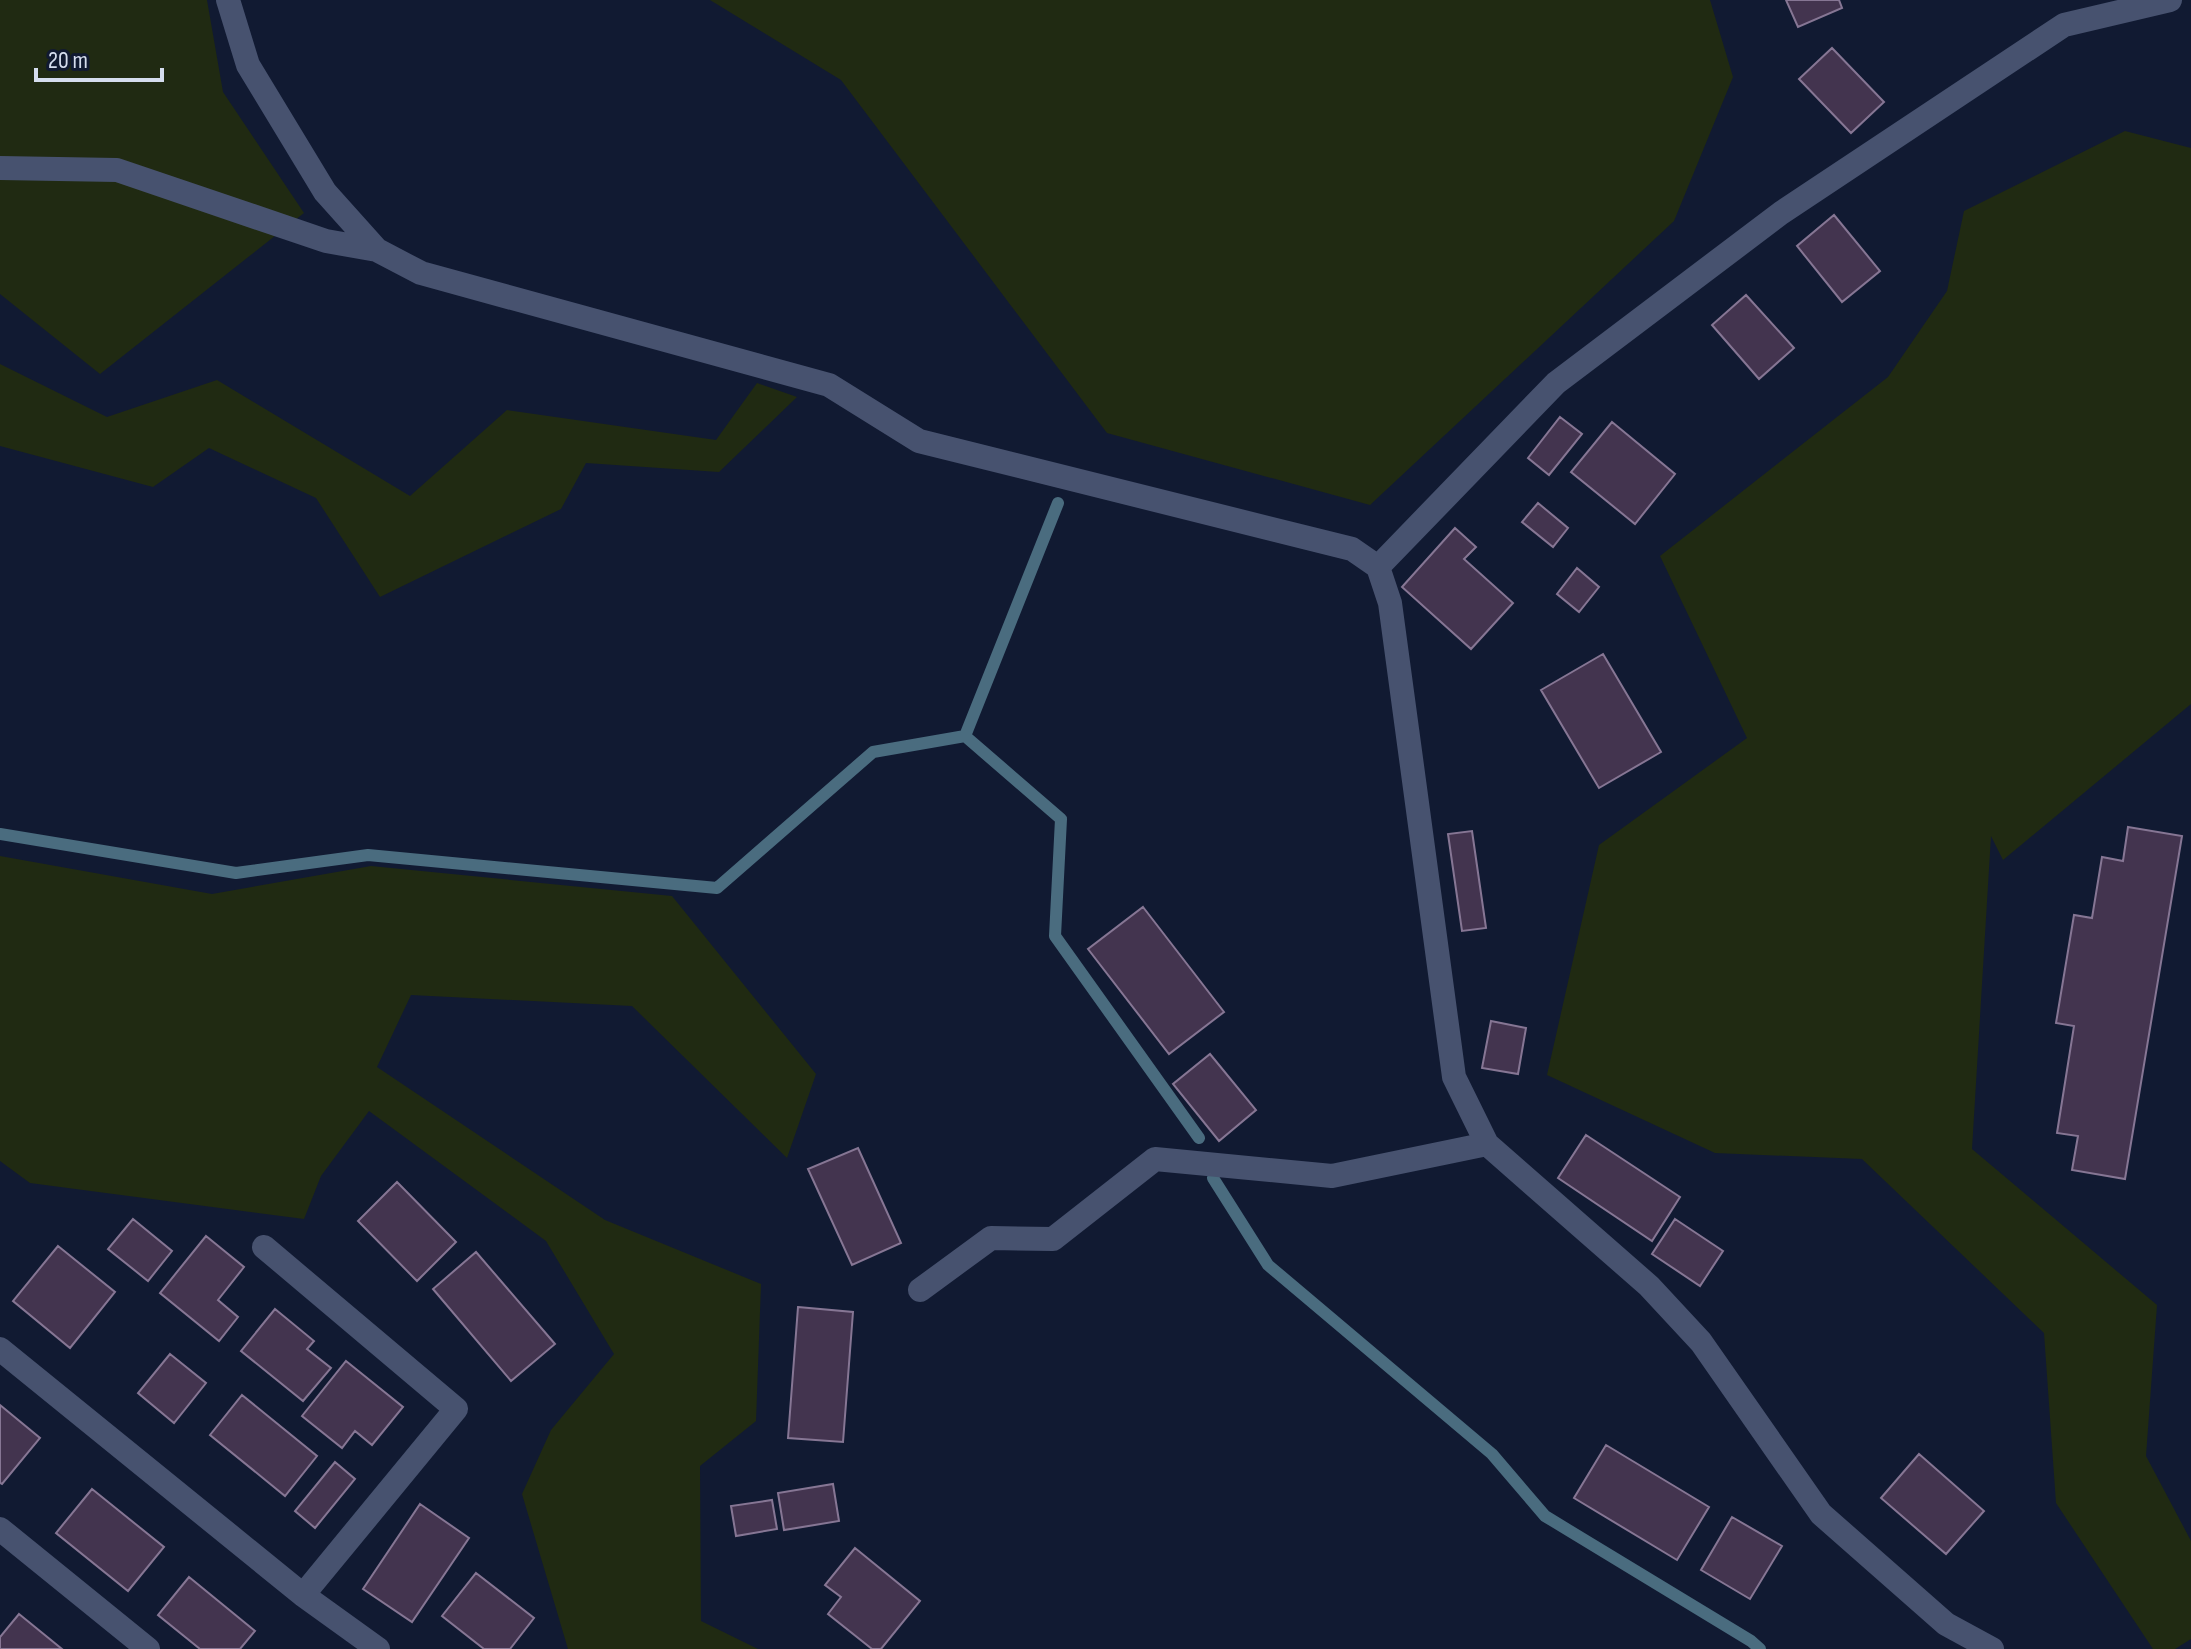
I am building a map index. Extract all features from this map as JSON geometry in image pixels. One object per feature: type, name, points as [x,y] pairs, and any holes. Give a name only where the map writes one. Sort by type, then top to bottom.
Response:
[{"type":"street","points":[[228,0],[248,65],[325,192],[377,250]]},
{"type":"street","points":[[1378,567],[1556,383],[1781,213],[2064,25],[2170,0]]},
{"type":"street","points":[[0,168],[117,170],[326,241],[377,250],[421,273],[829,385],[919,441],[1352,549],[1378,567],[1390,603],[1454,1077],[1487,1144],[1649,1286],[1701,1342],[1821,1514],[1946,1624],[1992,1649]]},
{"type":"street","points":[[920,1290],[991,1238],[1053,1239],[1155,1159],[1332,1176],[1487,1144]]},
{"type":"street","points":[[264,1247],[456,1409],[303,1595]]},
{"type":"street","points":[[0,1349],[303,1595],[378,1649]]},
{"type":"street","points":[[0,1529],[148,1649]]},
{"type":"green space","points":[[0,0],[207,0],[223,92],[304,213],[100,374],[0,294]]},
{"type":"green space","points":[[710,0],[1710,0],[1733,77],[1674,221],[1370,505],[1107,433],[841,80]]},
{"type":"green space","points":[[2125,131],[2191,148],[2191,704],[2003,860],[1991,836],[1972,1149],[2157,1305],[2146,1456],[2191,1541],[2191,1639],[2175,1649],[2153,1649],[2056,1503],[2044,1333],[1862,1159],[1715,1153],[1547,1075],[1599,845],[1747,738],[1660,556],[1888,377],[1947,291],[1964,211]]},
{"type":"green space","points":[[0,364],[107,417],[217,380],[410,496],[507,410],[716,440],[757,383],[797,397],[719,472],[586,463],[561,509],[380,597],[316,498],[209,448],[153,487],[0,446]]},
{"type":"green space","points":[[0,856],[212,894],[371,866],[672,896],[816,1074],[787,1158],[632,1006],[411,995],[377,1067],[605,1220],[761,1284],[756,1421],[700,1466],[701,1621],[758,1649],[568,1649],[522,1494],[551,1430],[614,1354],[546,1241],[369,1111],[321,1176],[304,1219],[30,1183],[0,1161]]},
{"type":"building","points":[[1786,0],[1839,0],[1842,8],[1798,27]]},
{"type":"building","points":[[1832,48],[1884,102],[1851,133],[1799,79]]},
{"type":"building","points":[[1834,215],[1880,271],[1842,302],[1797,246]]},
{"type":"building","points":[[1746,295],[1794,348],[1759,379],[1712,325]]},
{"type":"building","points":[[1560,417],[1582,434],[1549,475],[1528,458]]},
{"type":"building","points":[[1612,422],[1675,474],[1635,524],[1571,472]]},
{"type":"building","points":[[1538,503],[1568,528],[1553,547],[1522,522]]},
{"type":"building","points":[[1455,528],[1476,547],[1464,559],[1513,603],[1471,649],[1402,587]]},
{"type":"building","points":[[1577,568],[1599,587],[1579,612],[1557,594]]},
{"type":"building","points":[[1603,654],[1661,752],[1599,788],[1541,690]]},
{"type":"building","points":[[2128,827],[2182,836],[2125,1179],[2072,1170],[2078,1136],[2057,1133],[2074,1026],[2056,1023],[2074,915],[2092,918],[2102,857],[2123,861]]},
{"type":"building","points":[[1472,831],[1486,928],[1462,931],[1448,834]]},
{"type":"building","points":[[1143,907],[1224,1012],[1169,1054],[1088,949]]},
{"type":"building","points":[[1491,1021],[1526,1028],[1518,1074],[1482,1068]]},
{"type":"building","points":[[1210,1054],[1256,1110],[1219,1141],[1173,1084]]},
{"type":"building","points":[[1586,1135],[1680,1197],[1652,1241],[1558,1178]]},
{"type":"building","points":[[858,1148],[901,1243],[852,1265],[808,1169]]},
{"type":"building","points":[[397,1182],[456,1242],[417,1281],[358,1221]]},
{"type":"building","points":[[133,1219],[172,1251],[148,1281],[108,1249]]},
{"type":"building","points":[[1675,1219],[1723,1251],[1700,1286],[1652,1254]]},
{"type":"building","points":[[206,1236],[244,1267],[218,1300],[238,1317],[219,1341],[160,1293]]},
{"type":"building","points":[[58,1246],[115,1292],[70,1348],[13,1301]]},
{"type":"building","points":[[476,1252],[555,1344],[511,1381],[433,1289]]},
{"type":"building","points":[[798,1307],[853,1312],[843,1442],[788,1438]]},
{"type":"building","points":[[275,1309],[314,1341],[307,1349],[331,1368],[303,1401],[241,1351]]},
{"type":"building","points":[[170,1354],[206,1383],[174,1423],[138,1393]]},
{"type":"building","points":[[346,1361],[403,1407],[372,1445],[355,1431],[342,1448],[302,1416]]},
{"type":"building","points":[[242,1395],[317,1456],[285,1496],[210,1435]]},
{"type":"building","points":[[0,1405],[40,1438],[2,1484],[0,1483]]},
{"type":"building","points":[[1606,1445],[1709,1507],[1677,1560],[1574,1498]]},
{"type":"building","points":[[1919,1454],[1984,1511],[1946,1554],[1881,1498]]},
{"type":"building","points":[[335,1462],[355,1479],[315,1528],[295,1511]]},
{"type":"building","points":[[833,1484],[839,1521],[784,1530],[778,1493]]},
{"type":"building","points":[[92,1489],[164,1547],[128,1591],[56,1533]]},
{"type":"building","points":[[772,1500],[777,1529],[736,1536],[731,1506]]},
{"type":"building","points":[[420,1504],[469,1538],[412,1622],[363,1589]]},
{"type":"building","points":[[1732,1517],[1782,1546],[1750,1599],[1701,1570]]},
{"type":"building","points":[[855,1548],[920,1601],[881,1649],[872,1649],[828,1614],[841,1597],[825,1585]]},
{"type":"building","points":[[476,1573],[534,1618],[510,1649],[484,1649],[442,1616]]},
{"type":"building","points":[[189,1577],[255,1631],[240,1649],[200,1649],[158,1615]]},
{"type":"building","points":[[19,1614],[62,1649],[0,1649],[0,1637]]},
{"type":"waterway","points":[[965,736],[1058,503]]},
{"type":"waterway","points":[[0,834],[236,873],[368,855],[717,888],[873,752],[965,736],[1061,819],[1055,936],[1199,1138]]},
{"type":"waterway","points":[[1213,1178],[1268,1265],[1492,1454],[1545,1516],[1760,1649]]}]
